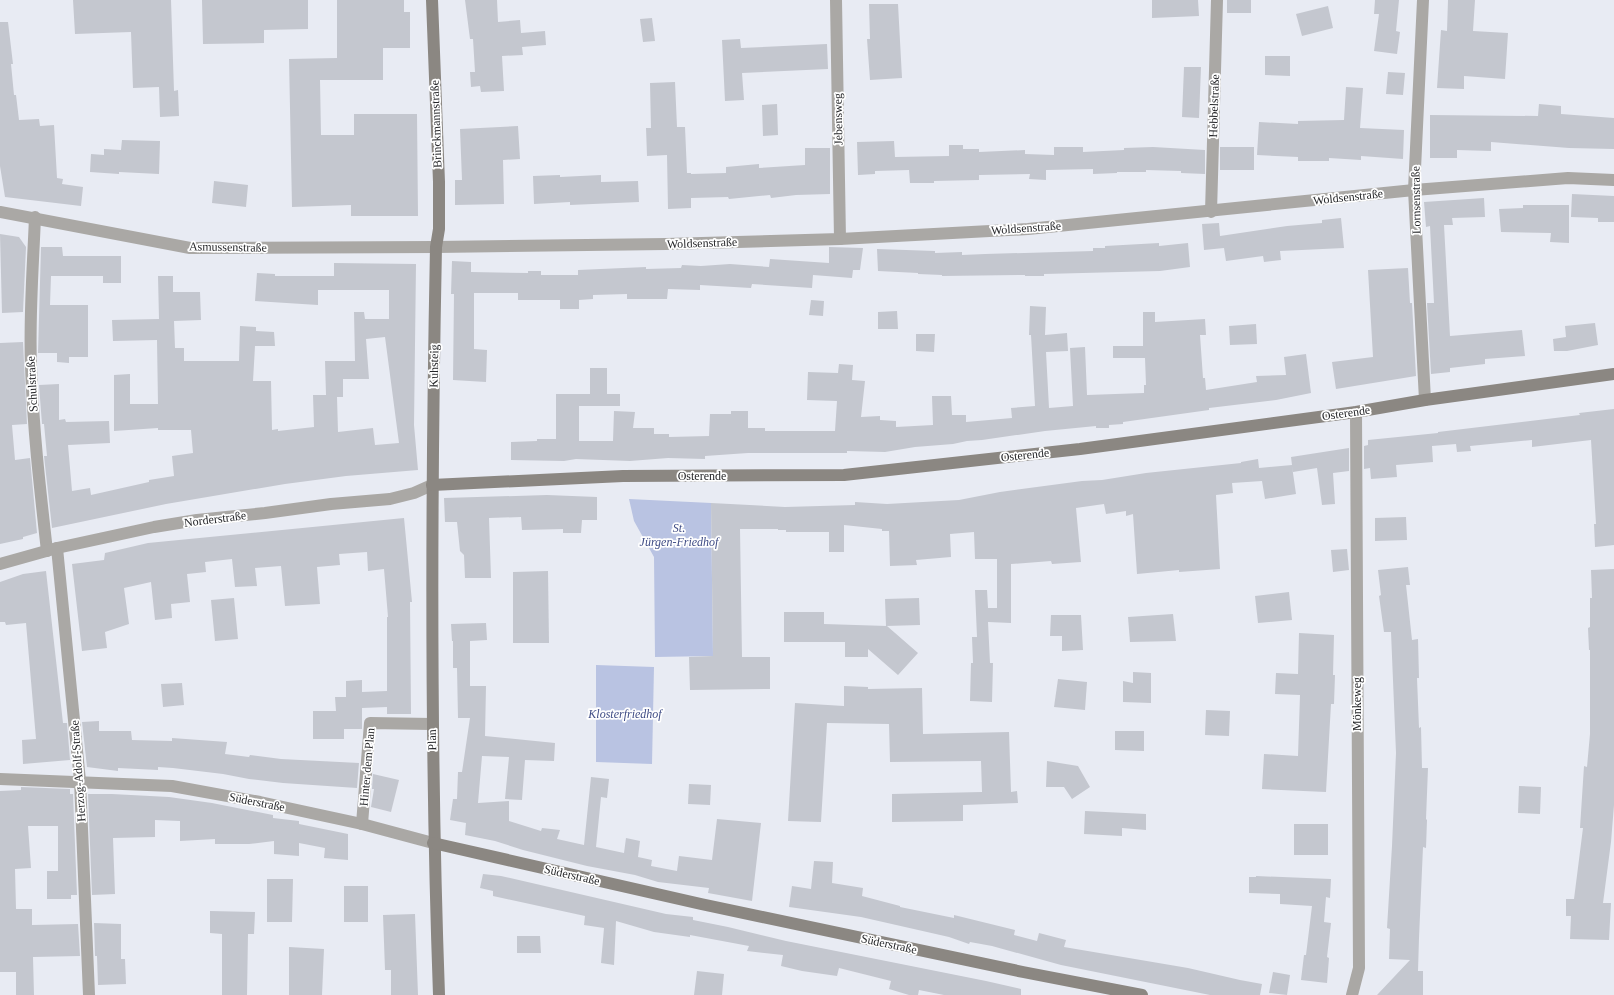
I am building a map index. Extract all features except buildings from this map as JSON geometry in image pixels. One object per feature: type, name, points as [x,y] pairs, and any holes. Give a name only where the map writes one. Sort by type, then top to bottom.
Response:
[{"type":"main road","name":"Brinckmannstraße","points":[[432,0],[439,182],[439,229],[436,247]]},
{"type":"main road","name":"Kuhsteig","points":[[432,485],[436,247]]},
{"type":"main road","name":"Osterende","points":[[432,485],[623,476],[844,475],[1080,449],[1356,412],[1426,400],[1614,374]]},
{"type":"main road","name":"Plan","points":[[432,485],[433,843],[439,995]]},
{"type":"main road","name":"Süderstraße","points":[[433,843],[701,904],[1017,971],[1142,995]]},
{"type":"street","name":"Jebensweg","points":[[836,0],[840,239]]},
{"type":"street","name":"Hebbelstraße","points":[[1211,212],[1217,0]]},
{"type":"street","name":"Lornsenstraße","points":[[1423,0],[1414,190],[1426,400]]},
{"type":"street","name":"Woldsenstraße","points":[[436,247],[666,244],[840,239],[1028,229],[1211,212],[1414,190],[1568,178],[1614,180]]},
{"type":"street","name":"Asmussenstraße","points":[[0,211],[190,248],[436,247]]},
{"type":"street","name":"Schulstraße","points":[[35,217],[31,308],[31,366],[36,451],[52,549]]},
{"type":"street","name":"Mönkeweg","points":[[1352,995],[1359,968],[1356,412]]},
{"type":"street","name":"Norderstraße","points":[[0,564],[52,549],[154,527],[197,520],[332,504],[390,499],[414,493],[432,485]]},
{"type":"street","name":"Herzog-Adolf-Straße","points":[[52,549],[80,782],[89,995]]},
{"type":"street","name":"Hinter dem Plan","points":[[362,824],[370,723],[432,724]]},
{"type":"street","name":"Süderstraße","points":[[0,779],[172,786],[260,802],[362,824],[433,843]]},
{"type":"green space","name":"St. Jürgen-Friedhof","points":[[629,499],[711,503],[713,656],[655,657],[654,557],[634,521]]},
{"type":"green space","name":"Klosterfriedhof","points":[[596,665],[654,667],[652,764],[596,762]]}]
